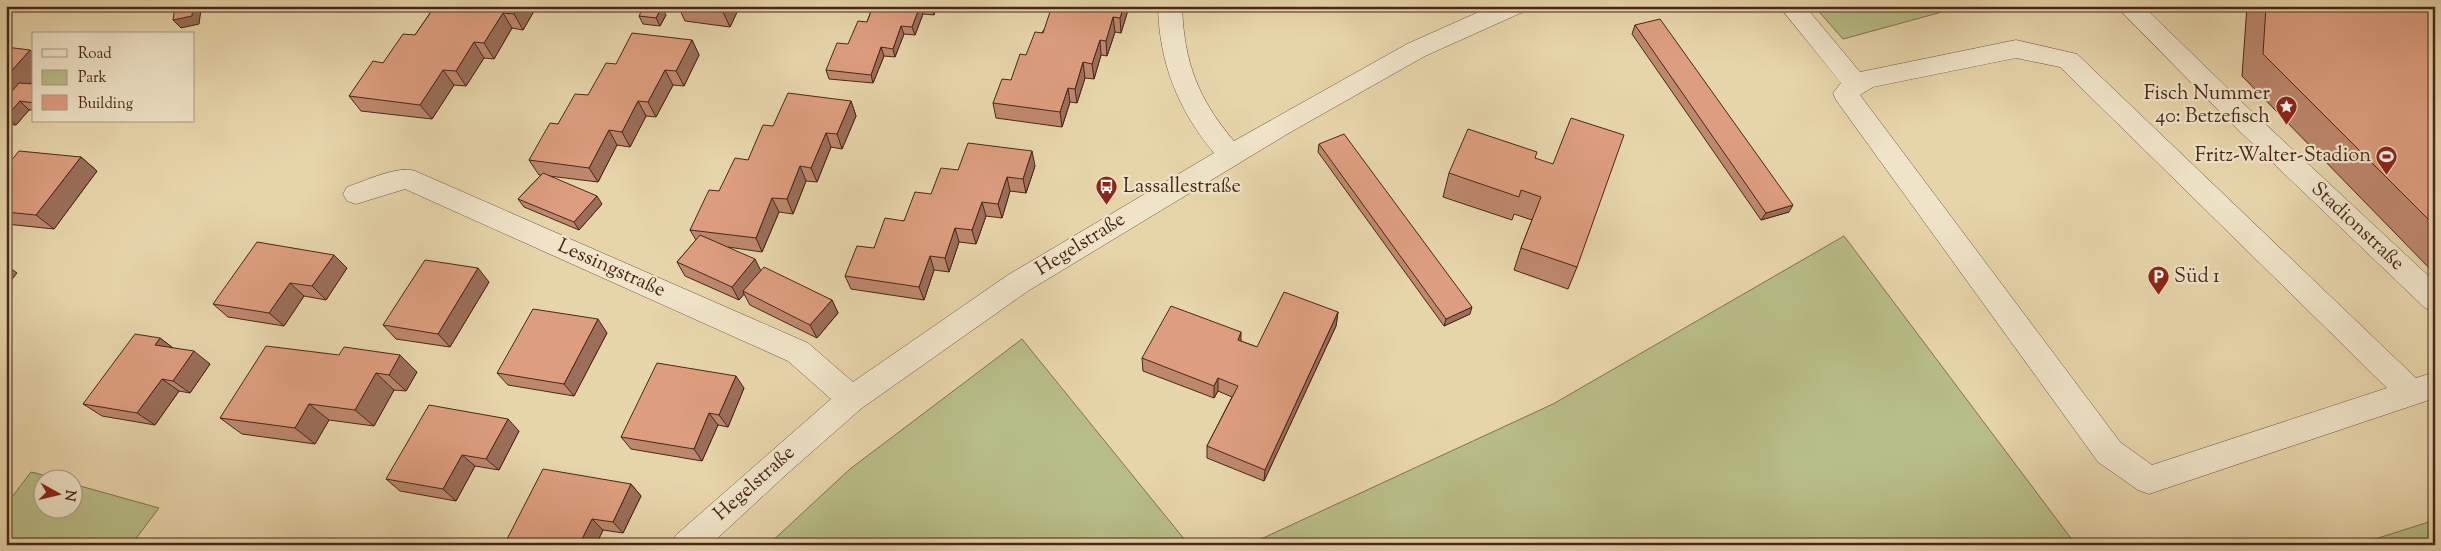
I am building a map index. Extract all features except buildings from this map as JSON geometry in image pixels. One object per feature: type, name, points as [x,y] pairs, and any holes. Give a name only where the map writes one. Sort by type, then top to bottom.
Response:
[{"type":"street","points":[[1170,6],[1174,56],[1187,91],[1199,115],[1230,155]]},
{"type":"street","name":"Hegelstraße","points":[[688,545],[852,399],[1018,283],[1230,155],[1416,50],[1515,6]]},
{"type":"street","points":[[1791,6],[1857,85]]},
{"type":"street","name":"Stadionstraße","points":[[2128,6],[2245,121],[2435,300]]},
{"type":"street","points":[[2016,49],[2068,60],[2423,389],[2149,480],[2109,452],[1844,93],[1866,79],[2016,49]]},
{"type":"street","name":"Lessingstraße","points":[[356,194],[406,178],[798,352],[852,399]]},
{"type":"green space","points":[[1814,6],[1964,6],[1843,39]]},
{"type":"green space","points":[[1844,236],[2076,545],[1248,545],[1553,404]]},
{"type":"green space","points":[[1022,339],[1189,545],[768,545],[850,469]]},
{"type":"green space","points":[[31,472],[32,518],[82,518],[82,487],[159,508],[131,545],[6,545],[6,505]]},
{"type":"green space","points":[[2435,520],[2435,545],[2356,545]]},
{"type":"place","name":"Fisch Nummer 40: Betzefisch","points":[[2286,125]]},
{"type":"place","name":"Fritz-Walter-Stadion","points":[[2387,175]]},
{"type":"place","name":"Lassallestraße","points":[[1107,206]]},
{"type":"place","name":"Süd 1","points":[[2158,296]]}]
